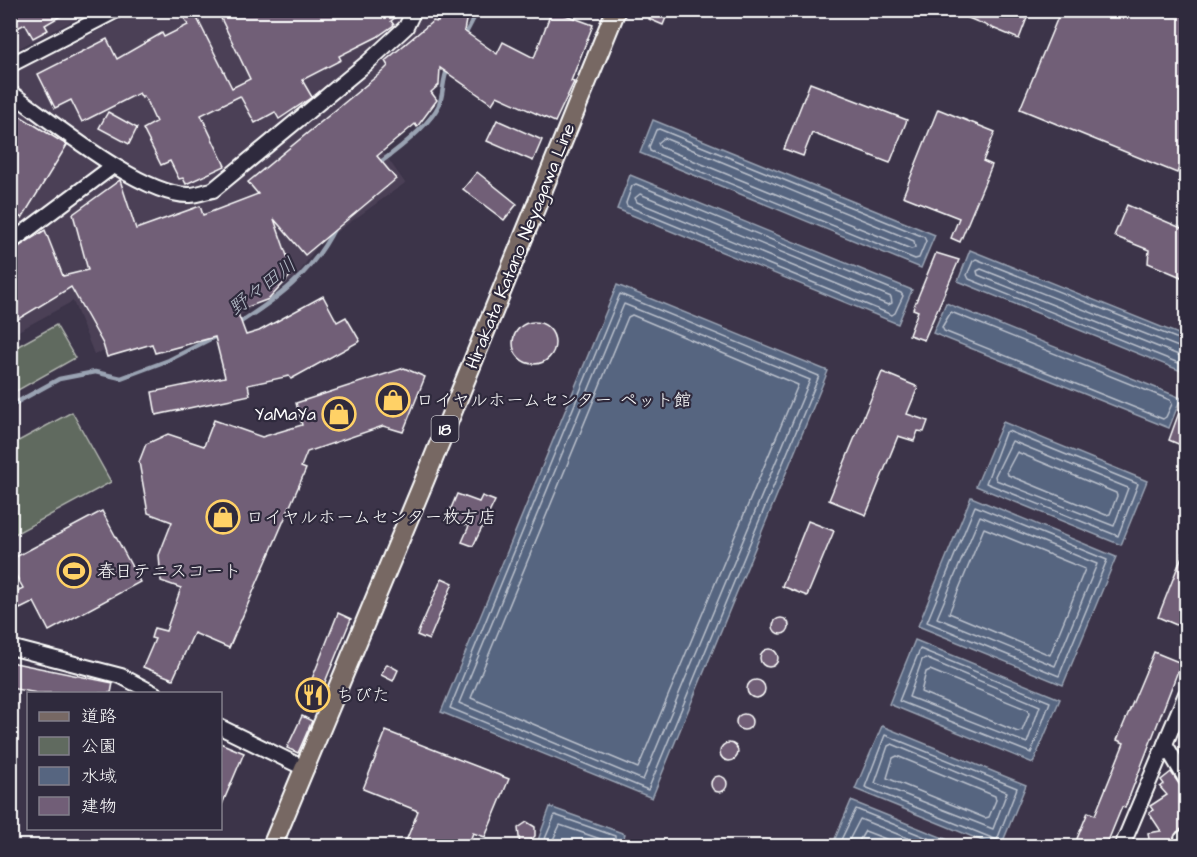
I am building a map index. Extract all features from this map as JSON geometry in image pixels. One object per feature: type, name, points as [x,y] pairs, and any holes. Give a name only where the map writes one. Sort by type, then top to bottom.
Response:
[{"type":"main road","name":"Hirakata Katano Neyagawa Line","points":[[272,846],[306,769],[616,10]]},
{"type":"street","points":[[10,65],[117,10]]},
{"type":"street","points":[[10,92],[113,166],[168,192],[190,195],[213,190],[367,63],[406,27],[414,10]]},
{"type":"street","points":[[10,243],[113,166]]},
{"type":"street","points":[[10,646],[121,676],[153,692]]},
{"type":"street","points":[[1122,846],[1186,694]]},
{"type":"street","points":[[222,728],[306,769]]},
{"type":"street","points":[[1165,744],[1186,780]]},
{"type":"shaded area","points":[[11,11],[92,11],[11,52]]},
{"type":"shaded area","points":[[139,11],[477,11],[473,25],[467,22],[439,60],[434,95],[417,117],[378,145],[405,183],[318,245],[296,277],[238,317],[94,354],[73,301],[11,335],[11,73]]},
{"type":"green space","points":[[56,325],[75,358],[11,394],[11,350]]},
{"type":"green space","points":[[72,412],[111,482],[15,534],[11,525],[11,445]]},
{"type":"water","points":[[653,120],[935,235],[921,268],[640,153]]},
{"type":"water","points":[[630,175],[912,290],[898,324],[617,209]]},
{"type":"water","points":[[970,250],[1186,337],[1186,373],[958,281]]},
{"type":"water","points":[[617,285],[828,371],[652,798],[441,712]]},
{"type":"water","points":[[946,303],[1181,398],[1169,428],[933,333]]},
{"type":"water","points":[[1003,422],[1147,481],[1121,545],[976,486]]},
{"type":"water","points":[[971,497],[1116,557],[1063,685],[918,626]]},
{"type":"water","points":[[915,640],[1060,699],[1033,763],[889,704]]},
{"type":"water","points":[[882,726],[1026,785],[1001,846],[995,846],[855,789]]},
{"type":"water","points":[[851,801],[963,846],[832,846]]},
{"type":"water","points":[[550,807],[625,834],[621,846],[536,846]]},
{"type":"building","points":[[10,10],[71,10],[45,25],[48,30],[33,38],[25,24],[10,32]]},
{"type":"building","points":[[180,10],[193,10],[232,88],[250,79],[217,10],[404,10],[391,21],[394,25],[377,37],[339,56],[341,60],[302,80],[312,97],[279,119],[275,112],[255,123],[240,96],[201,115],[225,166],[186,184],[183,178],[179,179],[170,161],[161,165],[143,129],[156,122],[144,96],[142,98],[139,93],[82,122],[71,100],[55,108],[38,74],[107,39],[117,59],[162,33],[164,37],[188,25]]},
{"type":"building","points":[[445,10],[468,10],[464,31],[497,54],[503,42],[534,58],[552,10],[593,25],[571,81],[574,82],[555,122],[497,96],[492,104],[440,68],[439,85],[431,92],[437,100],[417,127],[415,124],[377,156],[396,179],[305,255],[274,219],[293,273],[269,299],[237,311],[246,335],[259,331],[323,296],[337,322],[346,317],[360,341],[291,379],[289,376],[248,385],[250,395],[156,415],[152,392],[225,377],[215,337],[155,353],[152,344],[107,357],[103,344],[71,287],[10,324],[10,252],[45,230],[63,276],[88,270],[73,214],[120,180],[136,229],[200,206],[203,215],[258,194],[248,182],[383,71],[388,66],[385,61],[433,21],[438,22],[440,14]]},
{"type":"building","points":[[652,10],[669,10],[663,25],[649,19]]},
{"type":"building","points":[[949,10],[1030,10],[1019,39]]},
{"type":"building","points":[[1061,10],[1186,10],[1186,150],[1177,173],[1020,109]]},
{"type":"building","points":[[810,83],[907,120],[890,163],[812,133],[803,156],[784,149]]},
{"type":"building","points":[[938,109],[995,132],[983,161],[992,165],[960,242],[951,238],[959,218],[903,196]]},
{"type":"building","points":[[10,110],[67,145],[22,218],[10,211]]},
{"type":"building","points":[[108,112],[137,128],[129,144],[99,128]]},
{"type":"building","points":[[497,120],[542,140],[533,161],[487,141]]},
{"type":"building","points":[[477,172],[517,204],[504,220],[463,189]]},
{"type":"building","points":[[1127,205],[1186,230],[1186,279],[1148,263],[1149,250],[1114,236]]},
{"type":"building","points":[[936,253],[959,260],[924,340],[909,335],[918,311],[913,309]]},
{"type":"building","points":[[534,322],[549,328],[555,343],[549,358],[534,364],[519,358],[513,343],[519,328]]},
{"type":"building","name":"ロイヤルホームセンター枚方店","points":[[404,368],[425,377],[403,432],[383,426],[307,452],[301,467],[306,469],[229,648],[194,633],[173,679],[143,667],[155,639],[151,638],[154,628],[166,631],[181,588],[161,581],[159,555],[172,522],[148,513],[139,462],[146,444],[168,434],[204,446],[214,420],[262,437],[302,425],[296,403]]},
{"type":"building","points":[[882,372],[918,387],[907,414],[928,421],[924,432],[918,431],[914,441],[898,436],[866,515],[829,500]]},
{"type":"building","points":[[1185,396],[1186,437],[1183,446],[1169,440]]},
{"type":"building","points":[[457,494],[479,502],[482,496],[495,501],[473,546],[462,542],[469,526],[447,518]]},
{"type":"building","points":[[102,511],[140,582],[49,631],[34,602],[20,609],[12,594],[23,588],[10,565],[10,560]]},
{"type":"building","points":[[808,521],[834,531],[807,596],[782,586]]},
{"type":"building","points":[[1186,546],[1186,629],[1158,617]]},
{"type":"building","points":[[442,578],[453,583],[429,640],[417,635]]},
{"type":"building","points":[[338,613],[351,619],[316,704],[304,699]]},
{"type":"building","points":[[778,618],[784,618],[789,626],[787,632],[778,634],[773,629],[773,623]]},
{"type":"building","points":[[765,649],[773,649],[778,654],[776,665],[765,667],[760,662],[760,654]]},
{"type":"building","points":[[1154,652],[1181,663],[1125,808],[1122,807],[1106,846],[1074,846],[1088,812],[1095,815],[1124,743],[1117,740]]},
{"type":"building","points":[[10,662],[113,683],[111,692],[32,692],[10,688]]},
{"type":"building","points":[[387,664],[398,670],[393,681],[381,675]]},
{"type":"building","points":[[756,680],[762,683],[765,689],[762,695],[756,698],[750,695],[747,689],[750,683]]},
{"type":"building","points":[[744,714],[750,716],[752,722],[750,728],[744,730],[738,728],[736,722],[738,716]]},
{"type":"building","points":[[302,716],[312,721],[298,753],[287,748]]},
{"type":"building","points":[[386,731],[509,779],[485,837],[473,833],[468,846],[404,846],[418,811],[363,789]]},
{"type":"building","points":[[729,743],[735,746],[738,752],[735,758],[729,761],[723,758],[720,752],[723,746]]},
{"type":"building","points":[[222,744],[244,753],[222,805]]},
{"type":"building","points":[[1171,772],[1179,784],[1186,788],[1186,827],[1177,832],[1173,840],[1164,846],[1150,846],[1148,833],[1161,831],[1149,813],[1153,810],[1150,806],[1167,795],[1160,787],[1164,784],[1161,780]]},
{"type":"building","points":[[716,776],[722,776],[727,784],[725,790],[716,792],[711,787],[711,781]]},
{"type":"building","points":[[527,822],[535,827],[535,836],[525,846],[520,846],[518,828]]},
{"type":"waterway","name":"野々田川","points":[[464,37],[478,10]]},
{"type":"waterway","name":"野々田川","points":[[378,164],[412,138],[434,113],[441,100],[448,68]]},
{"type":"waterway","name":"野々田川","points":[[236,325],[280,295],[305,272],[326,244],[335,227]]},
{"type":"waterway","name":"野々田川","points":[[10,406],[59,379],[95,372],[121,378],[169,360],[218,335]]},
{"type":"place","name":"ロイヤルホームセンター ペット館","points":[[393,400]]},
{"type":"place","name":"YaMaYa","points":[[339,414]]},
{"type":"place","name":"ロイヤルホームセンター枚方店","points":[[223,517]]},
{"type":"place","name":"春日テニスコート","points":[[74,571]]},
{"type":"place","name":"ちびた","points":[[313,695]]}]
